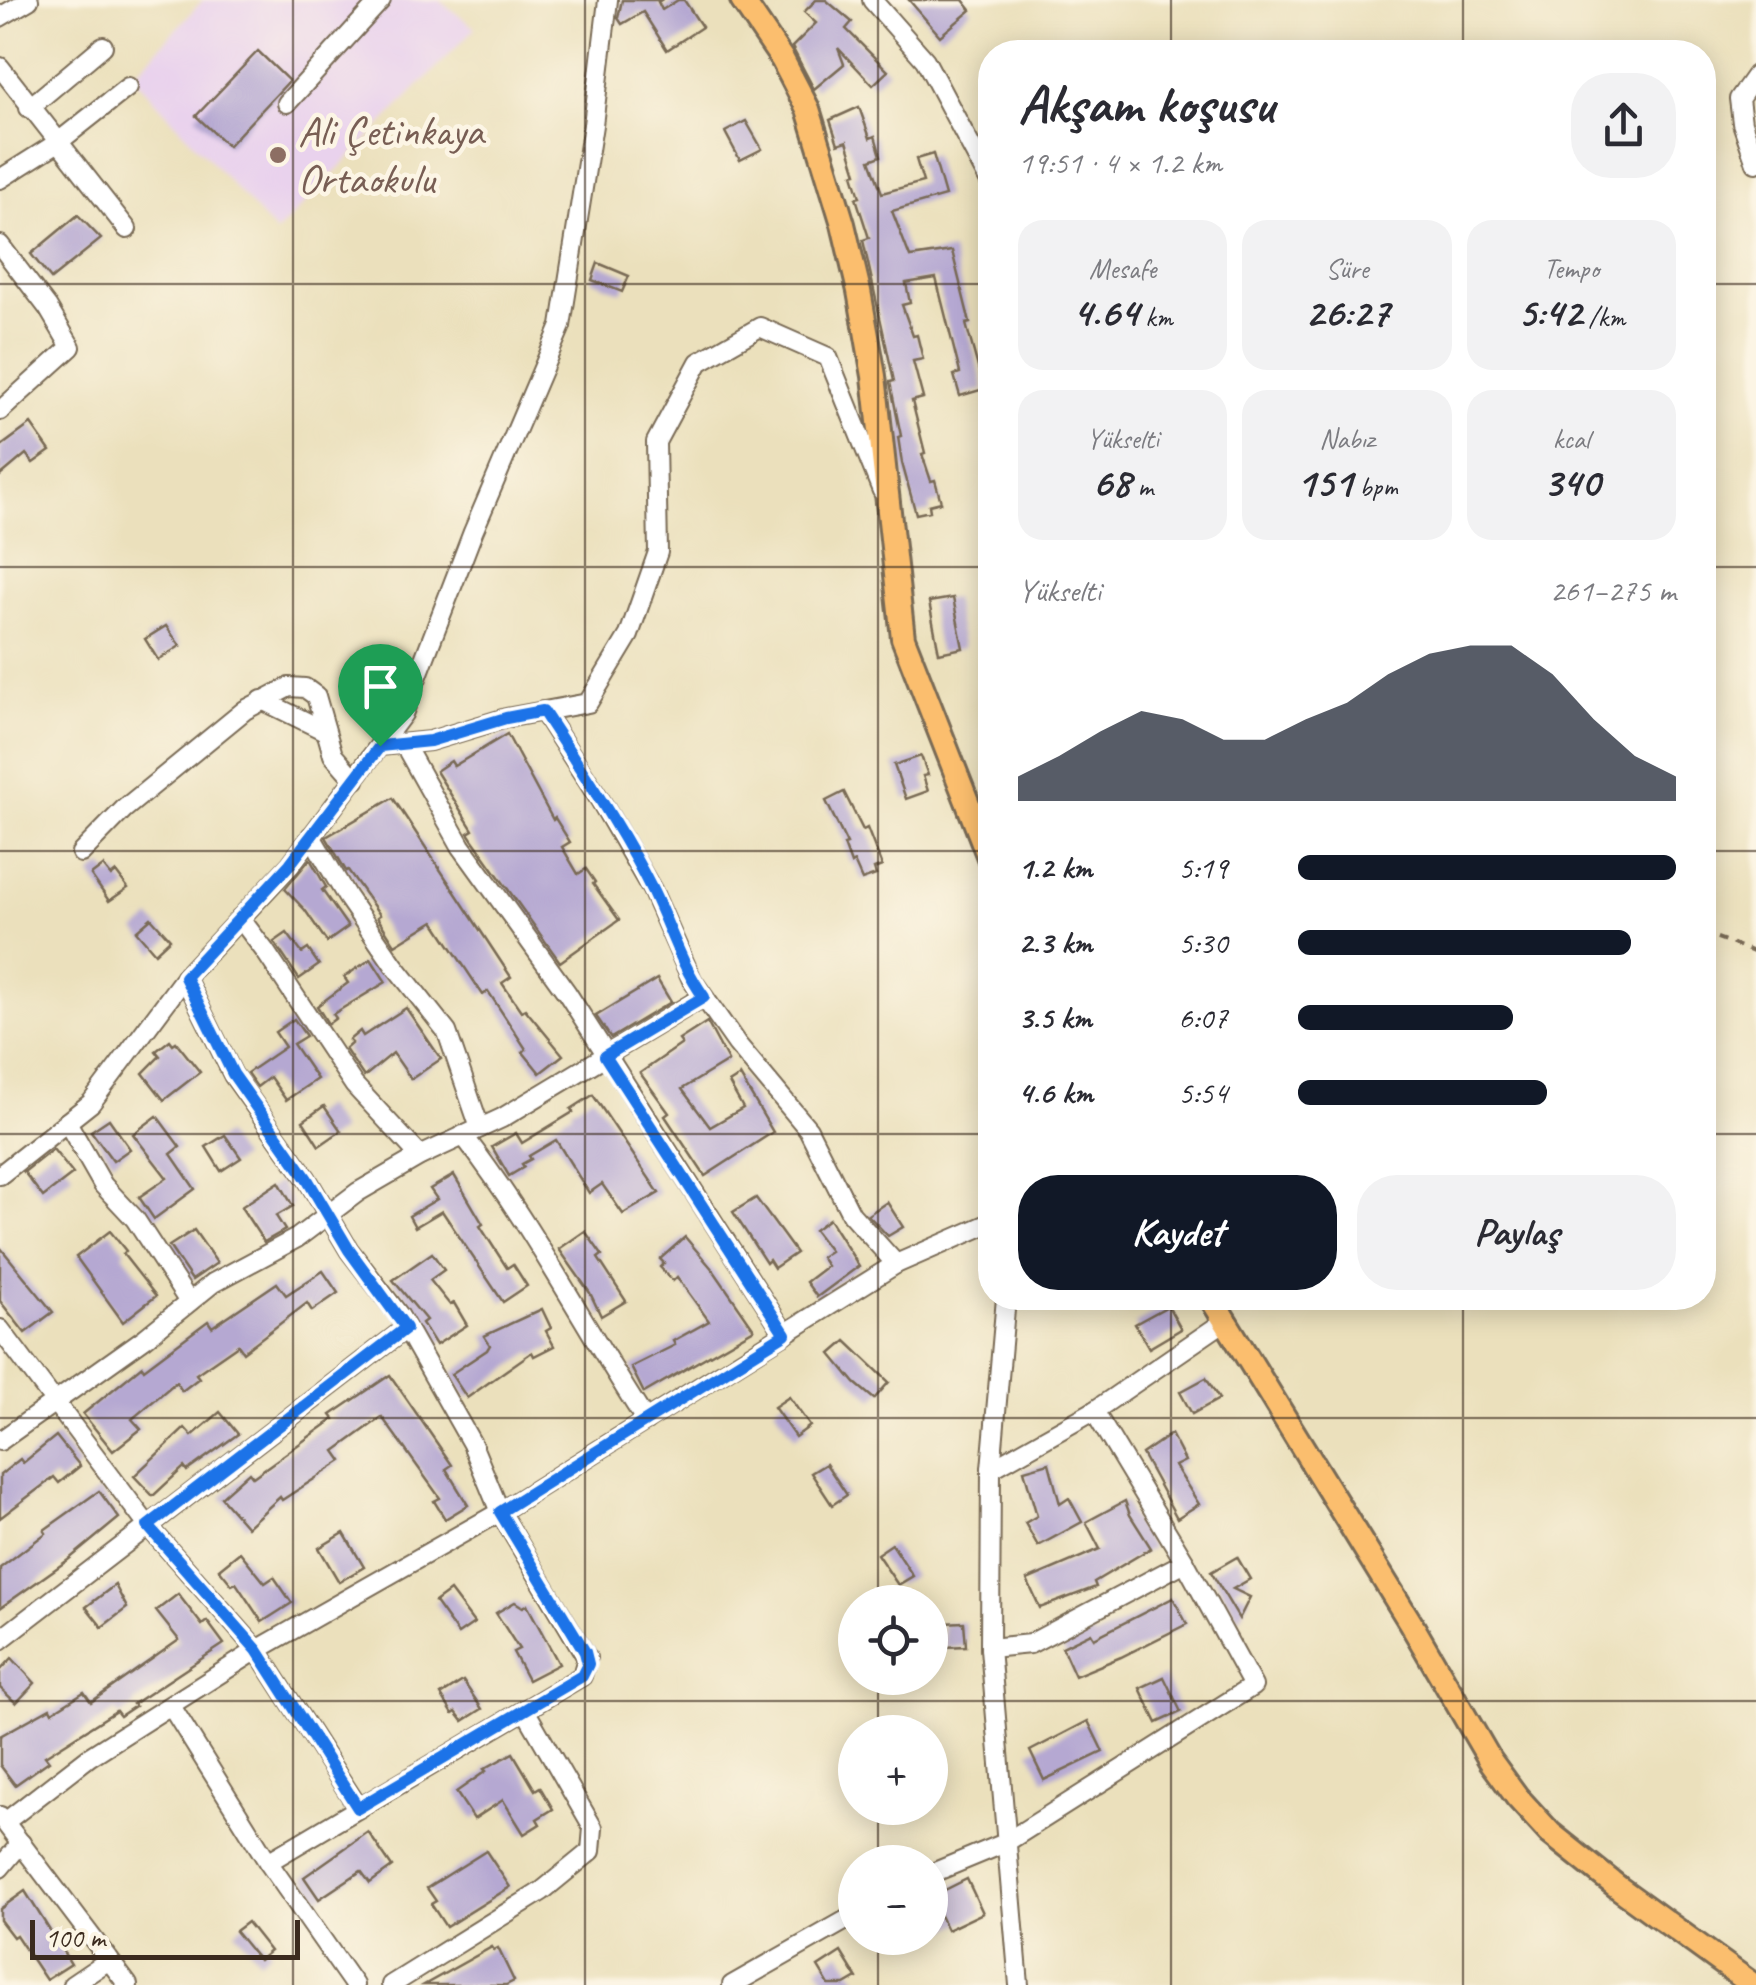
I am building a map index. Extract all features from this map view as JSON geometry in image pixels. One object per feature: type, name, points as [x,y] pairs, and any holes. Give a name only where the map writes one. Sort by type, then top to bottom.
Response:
[{"type":"main road","points":[[742,0],[782,59],[808,109],[843,224],[860,291],[874,376],[902,638],[978,830]]},
{"type":"main road","points":[[1218,1310],[1490,1760],[1517,1796],[1550,1833],[1753,1985]]},
{"type":"street","points":[[0,17],[28,0]]},
{"type":"street","points":[[287,103],[380,0]]},
{"type":"street","points":[[0,1175],[91,1103],[185,977],[312,836],[403,714],[473,532],[561,326],[593,126],[608,0]]},
{"type":"street","points":[[872,0],[925,60],[978,159]]},
{"type":"street","points":[[30,108],[104,46]]},
{"type":"street","points":[[0,67],[126,230]]},
{"type":"street","points":[[1756,76],[1739,99],[1742,123],[1756,164]]},
{"type":"street","points":[[0,179],[57,143],[128,87]]},
{"type":"street","points":[[0,245],[48,308],[71,346],[0,412]]},
{"type":"street","points":[[380,746],[430,741],[506,718],[588,703],[629,635],[658,552],[656,442],[699,362],[760,327],[828,358],[888,505]]},
{"type":"street","points":[[81,853],[124,810],[245,710],[289,687],[305,688],[320,702],[324,731],[333,755],[355,780]]},
{"type":"street","points":[[262,700],[324,731]]},
{"type":"street","points":[[543,711],[652,890],[692,980],[736,1044],[808,1129],[851,1214],[896,1264]]},
{"type":"street","points":[[404,744],[461,846],[568,992],[605,1056],[785,1334]]},
{"type":"street","points":[[312,836],[347,897],[447,1032],[472,1131],[592,1338],[646,1421]]},
{"type":"street","points":[[240,918],[354,1085],[420,1156]]},
{"type":"street","points":[[185,977],[233,1074],[329,1214],[349,1250],[406,1328],[472,1444],[500,1512],[587,1658],[582,1676],[268,1862]]},
{"type":"street","points":[[0,1441],[213,1283],[297,1238],[358,1192],[420,1156],[502,1118],[704,997]]},
{"type":"street","points":[[67,1122],[102,1184],[134,1220],[189,1302]]},
{"type":"street","points":[[128,1985],[2,1819],[89,1757],[257,1650],[500,1512],[896,1264],[978,1228]]},
{"type":"street","points":[[1005,1310],[992,1470],[990,1648],[1020,1985]]},
{"type":"street","points":[[992,1470],[1094,1411],[1224,1321]]},
{"type":"street","points":[[3,1632],[406,1328]]},
{"type":"street","points":[[0,1330],[148,1526],[257,1650],[358,1808]]},
{"type":"street","points":[[948,1867],[1006,1844],[1252,1686],[1185,1562],[1094,1411]]},
{"type":"street","points":[[990,1648],[1030,1644],[1185,1562]]},
{"type":"street","points":[[170,1706],[268,1862],[354,1985]]},
{"type":"street","points":[[390,1985],[542,1891],[591,1850],[593,1828],[525,1710]]},
{"type":"street","points":[[0,1868],[21,1843]]},
{"type":"street","points":[[732,1985],[838,1925]]},
{"type":"street","points":[[72,1985],[109,1960]]},
{"type":"path","points":[[1716,937],[1756,953]]},
{"type":"shaded area","name":"Ali Çetinkaya Ortaokulu","points":[[203,0],[439,0],[475,28],[276,233],[133,76]]},
{"type":"building","points":[[622,0],[661,0],[658,2],[662,10],[684,0],[702,27],[667,50],[643,12],[622,24],[618,18]]},
{"type":"building","points":[[816,0],[826,0],[852,22],[846,29],[888,71],[873,85],[838,48],[844,64],[814,89],[792,47],[816,23],[804,12]]},
{"type":"building","points":[[909,0],[963,0],[971,10],[940,36]]},
{"type":"building","points":[[258,51],[289,81],[228,146],[196,116]]},
{"type":"building","points":[[859,107],[881,156],[870,160],[882,193],[923,182],[916,159],[933,154],[945,196],[892,211],[910,257],[952,251],[978,367],[978,391],[960,396],[954,375],[960,373],[936,278],[906,283],[910,303],[902,305],[913,336],[917,335],[923,359],[913,361],[923,398],[912,401],[925,453],[922,454],[941,502],[929,505],[930,511],[916,514],[902,463],[890,382],[894,381],[863,240],[869,238],[856,198],[860,197],[853,174],[857,173],[847,141],[838,144],[830,120]]},
{"type":"building","points":[[746,121],[762,149],[740,160],[725,132]]},
{"type":"building","points":[[78,215],[101,239],[51,279],[31,254]]},
{"type":"building","points":[[598,263],[629,276],[622,292],[592,280]]},
{"type":"building","points":[[31,424],[50,451],[33,463],[26,454],[0,476],[0,447]]},
{"type":"building","points":[[953,598],[963,648],[939,653],[929,602]]},
{"type":"building","points":[[166,626],[180,646],[158,660],[145,639]]},
{"type":"building","points":[[507,734],[553,820],[570,842],[562,847],[578,874],[586,869],[619,920],[560,962],[468,833],[473,830],[436,771],[451,761],[454,766]]},
{"type":"building","points":[[921,756],[928,775],[923,776],[928,791],[906,799],[894,765]]},
{"type":"building","points":[[844,792],[863,830],[867,828],[882,866],[874,869],[876,875],[862,880],[854,862],[851,864],[844,845],[847,844],[826,801]]},
{"type":"building","points":[[393,798],[511,977],[502,983],[521,1011],[525,1009],[563,1055],[540,1073],[523,1052],[526,1049],[488,991],[483,995],[434,921],[395,945],[377,917],[380,915],[326,837]]},
{"type":"building","points":[[310,859],[326,887],[322,890],[348,927],[327,942],[285,889]]},
{"type":"building","points":[[103,866],[111,876],[116,872],[128,888],[109,901],[91,875]]},
{"type":"building","points":[[151,918],[170,939],[155,953],[136,931]]},
{"type":"building","points":[[287,933],[302,953],[308,949],[319,965],[299,979],[274,942]]},
{"type":"building","points":[[371,959],[386,982],[333,1014],[336,1018],[328,1024],[317,1006],[348,983],[344,977]]},
{"type":"building","points":[[657,979],[671,1002],[611,1038],[596,1016]]},
{"type":"building","points":[[406,1008],[441,1059],[411,1079],[393,1053],[364,1077],[345,1049],[352,1043],[349,1040],[360,1031],[363,1036]]},
{"type":"building","points":[[294,1019],[306,1036],[293,1044],[317,1079],[286,1100],[270,1077],[257,1087],[247,1073],[285,1047],[275,1032]]},
{"type":"building","points":[[707,1022],[728,1061],[682,1089],[710,1127],[743,1108],[729,1083],[740,1076],[773,1132],[705,1176],[665,1116],[669,1113],[640,1073]]},
{"type":"building","points":[[170,1040],[176,1042],[200,1072],[164,1100],[143,1073],[160,1056],[156,1051]]},
{"type":"building","points":[[593,1095],[659,1193],[623,1214],[602,1184],[589,1193],[556,1140],[529,1156],[531,1159],[522,1164],[524,1167],[509,1176],[492,1147],[516,1133],[522,1143]]},
{"type":"building","points":[[324,1106],[341,1131],[319,1146],[303,1121]]},
{"type":"building","points":[[157,1116],[180,1147],[171,1154],[195,1189],[154,1219],[139,1197],[167,1178],[133,1134]]},
{"type":"building","points":[[109,1119],[130,1149],[113,1161],[91,1131]]},
{"type":"building","points":[[225,1135],[241,1158],[221,1171],[206,1147]]},
{"type":"building","points":[[53,1149],[73,1174],[43,1197],[24,1172]]},
{"type":"building","points":[[454,1175],[507,1268],[513,1264],[527,1286],[503,1302],[442,1211],[415,1227],[409,1216],[437,1199],[430,1189]]},
{"type":"building","points":[[279,1182],[293,1206],[276,1216],[285,1230],[264,1242],[241,1207]]},
{"type":"building","points":[[756,1198],[796,1253],[774,1268],[769,1260],[766,1263],[733,1212]]},
{"type":"building","points":[[887,1202],[903,1227],[888,1236],[868,1215]]},
{"type":"building","points":[[829,1219],[859,1266],[817,1297],[806,1282],[827,1266],[821,1257],[830,1251],[814,1230]]},
{"type":"building","points":[[194,1230],[217,1263],[192,1280],[169,1246]]},
{"type":"building","points":[[110,1231],[156,1296],[123,1322],[76,1257]]},
{"type":"building","points":[[585,1231],[626,1301],[601,1316],[559,1249]]},
{"type":"building","points":[[685,1237],[754,1329],[644,1393],[631,1367],[675,1345],[673,1341],[709,1321],[677,1277],[673,1281],[660,1267],[664,1263],[660,1259]]},
{"type":"building","points":[[0,1247],[53,1312],[25,1333],[0,1301]]},
{"type":"building","points":[[432,1253],[444,1270],[430,1280],[450,1305],[454,1303],[467,1325],[436,1345],[422,1323],[426,1320],[393,1280]]},
{"type":"building","points":[[323,1271],[338,1293],[312,1311],[307,1303],[243,1352],[238,1345],[196,1374],[199,1378],[182,1391],[176,1382],[132,1419],[141,1429],[113,1451],[83,1414],[142,1366],[144,1369],[208,1321],[212,1327],[277,1283],[286,1295]]},
{"type":"building","points":[[542,1309],[554,1346],[534,1356],[532,1352],[467,1398],[451,1374],[487,1350],[490,1345],[484,1336]]},
{"type":"building","points":[[1161,1310],[1170,1310],[1181,1329],[1149,1348],[1135,1324]]},
{"type":"building","points":[[846,1341],[889,1382],[874,1399],[831,1354]]},
{"type":"building","points":[[390,1375],[452,1465],[446,1469],[468,1505],[445,1519],[434,1501],[440,1498],[382,1417],[335,1451],[342,1461],[282,1500],[280,1497],[247,1527],[221,1497],[249,1472],[253,1477],[334,1419],[331,1415]]},
{"type":"building","points":[[1206,1378],[1219,1399],[1192,1414],[1180,1392]]},
{"type":"building","points":[[789,1397],[810,1426],[795,1437],[774,1407]]},
{"type":"building","points":[[220,1412],[238,1434],[187,1471],[184,1467],[153,1496],[134,1476],[185,1428],[192,1436]]},
{"type":"building","points":[[1171,1434],[1185,1461],[1175,1466],[1199,1504],[1177,1518],[1142,1454]]},
{"type":"building","points":[[56,1436],[80,1466],[59,1483],[54,1477],[0,1518],[0,1475],[20,1459],[23,1463]]},
{"type":"building","points":[[1049,1463],[1060,1504],[1069,1498],[1082,1522],[1038,1546],[1025,1523],[1037,1516],[1024,1470]]},
{"type":"building","points":[[826,1464],[847,1495],[832,1505],[811,1473]]},
{"type":"building","points":[[99,1491],[119,1518],[0,1608],[0,1568]]},
{"type":"building","points":[[1125,1501],[1151,1548],[1094,1582],[1096,1587],[1040,1608],[1027,1580],[1100,1549],[1086,1522]]},
{"type":"building","points":[[344,1533],[364,1567],[339,1582],[319,1548]]},
{"type":"building","points":[[892,1544],[913,1576],[898,1585],[877,1554]]},
{"type":"building","points":[[240,1552],[265,1583],[274,1577],[292,1603],[262,1622],[236,1583],[232,1585],[219,1569]]},
{"type":"building","points":[[1237,1557],[1250,1579],[1233,1589],[1250,1597],[1239,1619],[1211,1572]]},
{"type":"building","points":[[115,1585],[127,1608],[102,1627],[86,1607]]},
{"type":"building","points":[[450,1591],[474,1623],[458,1634],[435,1602]]},
{"type":"building","points":[[178,1594],[202,1625],[207,1621],[224,1644],[120,1716],[116,1711],[45,1756],[49,1761],[15,1785],[0,1765],[0,1736],[84,1692],[91,1702],[179,1640],[156,1611]]},
{"type":"building","points":[[1173,1598],[1187,1624],[1075,1676],[1062,1647],[1091,1633],[1094,1638]]},
{"type":"building","points":[[515,1602],[527,1605],[559,1664],[528,1680],[513,1652],[519,1649],[496,1613]]},
{"type":"building","points":[[964,1622],[966,1646],[948,1647],[948,1623]]},
{"type":"building","points":[[12,1658],[35,1683],[16,1703],[0,1688],[0,1671]]},
{"type":"building","points":[[1164,1677],[1181,1712],[1157,1723],[1140,1688]]},
{"type":"building","points":[[463,1681],[482,1709],[463,1721],[456,1712],[453,1714],[441,1695]]},
{"type":"building","points":[[1088,1721],[1103,1752],[1044,1780],[1030,1751]]},
{"type":"building","points":[[513,1753],[535,1790],[540,1787],[553,1809],[524,1834],[503,1800],[474,1819],[456,1792],[484,1769]]},
{"type":"building","points":[[368,1832],[392,1867],[370,1883],[361,1871],[319,1899],[304,1877]]},
{"type":"building","points":[[486,1851],[510,1887],[446,1927],[431,1904],[436,1901],[427,1888]]},
{"type":"building","points":[[967,1879],[983,1913],[948,1930],[948,1888]]},
{"type":"building","points":[[25,1891],[71,1964],[46,1980],[16,1935],[13,1937],[0,1920],[0,1909]]},
{"type":"building","points":[[247,1922],[270,1951],[259,1960],[235,1931]]},
{"type":"building","points":[[492,1947],[498,1948],[514,1981],[506,1985],[424,1985]]},
{"type":"building","points":[[838,1954],[843,1955],[857,1978],[845,1985],[829,1985],[818,1967]]},
{"type":"place","name":"Ali Çetinkaya Ortaokulu","points":[[278,155]]},
{"type":"route","points":[[543,711],[652,890],[692,980],[704,997],[605,1056],[785,1334],[500,1512],[585,1652],[586,1670],[582,1676],[358,1808],[257,1650],[148,1526],[406,1328],[349,1250],[307,1179],[233,1074],[185,977],[290,864],[380,746],[430,741],[543,711]]}]
